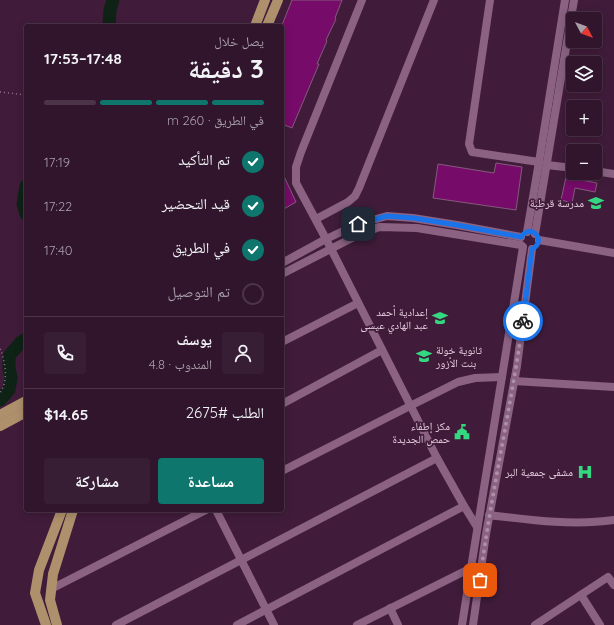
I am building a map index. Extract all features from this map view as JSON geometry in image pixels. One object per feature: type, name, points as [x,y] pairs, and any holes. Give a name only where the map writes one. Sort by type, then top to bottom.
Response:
[{"type":"main road","points":[[256,24],[265,0]]},
{"type":"main road","points":[[268,24],[278,0]]},
{"type":"main road","points":[[0,415],[24,402]]},
{"type":"main road","points":[[0,426],[24,413]]},
{"type":"main road","points":[[46,625],[36,593],[39,570],[70,512]]},
{"type":"main road","points":[[57,625],[50,600],[51,589],[53,574],[71,512]]},
{"type":"street","points":[[362,0],[301,152],[296,167],[296,183],[437,458],[477,527]]},
{"type":"street","points":[[316,220],[348,202],[355,196],[434,0]]},
{"type":"street","points":[[490,0],[469,144],[472,152],[566,167]]},
{"type":"street","points":[[474,625],[489,515],[514,381],[532,249],[537,246],[543,164],[565,0]]},
{"type":"street","points":[[462,625],[523,240],[543,164],[574,0]]},
{"type":"street","points":[[602,172],[614,174]]},
{"type":"street","points":[[284,262],[326,239],[358,224],[387,216],[413,218],[457,225],[523,240],[529,250],[532,249]]},
{"type":"street","points":[[284,273],[352,238],[379,227],[417,228],[523,240],[533,232],[537,237],[614,253]]},
{"type":"street","points":[[284,341],[358,303]]},
{"type":"street","points":[[284,403],[382,350]]},
{"type":"street","points":[[284,470],[458,382],[475,378],[502,376]]},
{"type":"street","points":[[514,381],[614,388]]},
{"type":"street","points":[[116,625],[437,458]]},
{"type":"street","points":[[237,625],[464,506]]},
{"type":"street","points":[[51,589],[202,512]]},
{"type":"street","points":[[217,512],[274,625]]},
{"type":"street","points":[[489,515],[554,523],[614,520]]},
{"type":"street","points":[[357,625],[471,568]]},
{"type":"street","points":[[535,625],[608,577],[614,586]]},
{"type":"street","points":[[581,595],[600,625]]},
{"type":"street","points":[[390,608],[398,625]]},
{"type":"path","points":[[0,92],[24,95]]},
{"type":"path","points":[[0,349],[6,369],[6,377],[0,393]]},
{"type":"building","points":[[292,0],[342,0],[335,18],[336,19],[317,64],[319,64],[292,128],[284,125],[284,24],[282,24]]},
{"type":"building","points":[[496,163],[522,167],[516,210],[433,198],[438,164],[494,173]]},
{"type":"building","points":[[284,176],[296,202],[284,209]]},
{"type":"building","points":[[566,177],[566,180],[582,180],[597,183],[595,192],[575,188],[572,203],[561,200]]},
{"type":"waterway","points":[[109,24],[110,10],[113,0]]},
{"type":"waterway","points":[[24,198],[24,207]]},
{"type":"waterway","points":[[0,400],[9,390],[11,378],[9,356],[24,340]]},
{"type":"way so far","points":[[480,580],[486,534],[517,366],[523,321]]},
{"type":"place","name":"مدرسة قرطبة","points":[[596,203]]},
{"type":"place","name":"إعدادية أحمد عبد الهادي عيسى","points":[[440,318]]},
{"type":"place","name":"ثانوية خولة بنت الأزور","points":[[424,356]]},
{"type":"place","name":"مكز إطفاء حمص الجديدة","points":[[462,432]]},
{"type":"place","name":"مشفى جمعية البر","points":[[585,472]]},
{"type":"route","points":[[358,224],[387,216],[413,218],[521,237],[526,232],[533,232],[538,236],[539,240],[537,246],[532,249],[523,321]]}]
